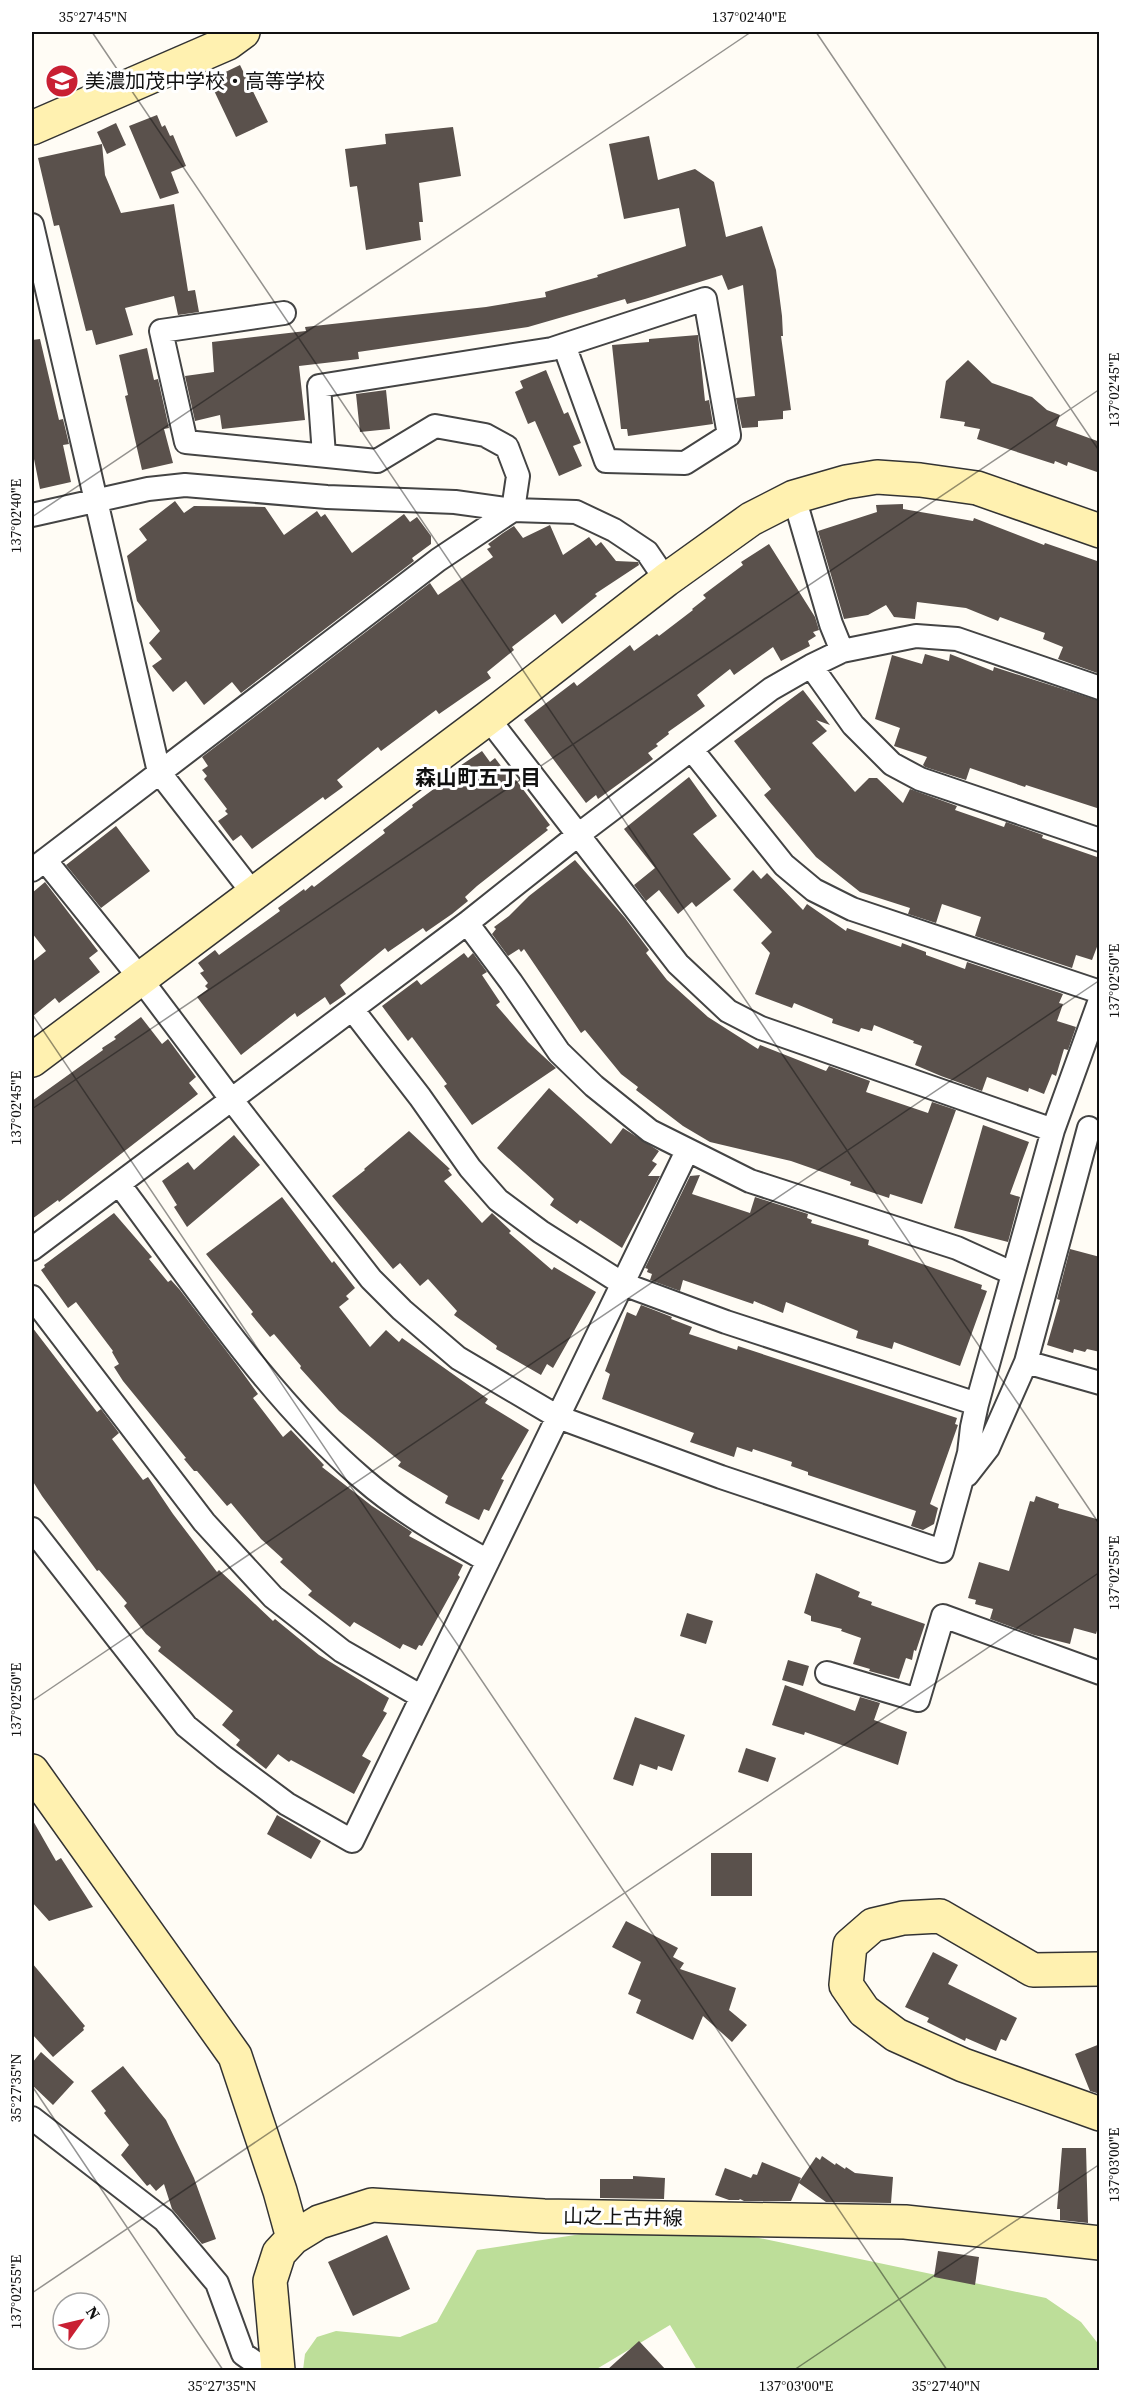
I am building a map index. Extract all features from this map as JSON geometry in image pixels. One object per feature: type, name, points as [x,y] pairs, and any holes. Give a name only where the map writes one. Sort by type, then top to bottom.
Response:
[{"type":"street","points":[[32,128],[228,43],[243,32]]},
{"type":"street","points":[[32,225],[159,772],[253,893]]},
{"type":"street","points":[[324,455],[319,386],[552,349],[564,345],[705,298],[729,435],[685,463],[606,461],[564,345]]},
{"type":"street","points":[[284,313],[162,331],[186,442],[377,461],[435,426],[485,435],[507,447],[511,457],[518,476],[513,510],[438,560],[38,865],[140,978],[371,1279],[402,1310],[458,1358],[558,1416],[721,1478],[942,1551],[969,1453],[977,1404],[1053,1130],[1100,1000]]},
{"type":"street","points":[[32,1060],[488,718],[666,580],[751,519],[794,497],[846,482],[877,477],[920,480],[977,488],[1100,531]]},
{"type":"street","points":[[32,515],[148,489],[185,485],[327,497],[455,502],[513,510],[576,512],[614,530],[647,552],[666,580]]},
{"type":"street","points":[[794,497],[831,624],[842,651]]},
{"type":"street","points":[[32,1249],[467,923],[578,835],[771,689],[811,666],[842,651],[916,636],[957,639],[1100,688]]},
{"type":"street","points":[[811,666],[853,725],[892,764],[931,783],[1100,840]]},
{"type":"street","points":[[488,718],[678,964],[728,1011],[760,1028],[1053,1130]]},
{"type":"street","points":[[692,750],[784,866],[814,890],[852,909],[1100,992]]},
{"type":"street","points":[[467,923],[559,1052],[594,1086],[650,1131],[750,1181],[957,1248],[1012,1274]]},
{"type":"street","points":[[352,1009],[420,1097],[470,1168],[498,1200],[542,1232],[623,1284],[726,1322],[977,1404]]},
{"type":"street","points":[[961,1482],[988,1448],[1026,1362],[1089,1128]]},
{"type":"street","points":[[32,1529],[186,1725],[287,1804],[352,1841],[687,1150]]},
{"type":"street","points":[[119,1184],[234,1337],[301,1421],[364,1480],[442,1535],[489,1561]]},
{"type":"street","points":[[32,1297],[204,1522],[273,1597],[342,1651],[422,1697]]},
{"type":"street","points":[[1026,1362],[1100,1383]]},
{"type":"street","points":[[826,1673],[918,1700],[943,1616],[1100,1673]]},
{"type":"street","points":[[32,1771],[235,2056],[293,2238]]},
{"type":"street","points":[[1100,1969],[1033,1970],[940,1916],[903,1918],[873,1925],[850,1945],[846,1985],[864,2011],[896,2035],[963,2065],[1100,2114]]},
{"type":"street","points":[[32,2118],[164,2220],[217,2283],[243,2354],[266,2370]]},
{"type":"street","name":"山之上古井線","points":[[279,2370],[270,2281],[279,2253],[293,2238],[319,2222],[372,2205],[544,2216],[905,2222],[1100,2243]]},
{"type":"green space","points":[[673,2220],[1046,2298],[1081,2322],[1100,2346],[1099,2370],[697,2370],[670,2325],[595,2370],[303,2370],[305,2354],[317,2337],[336,2331],[400,2337],[437,2322],[477,2250]]},
{"type":"building","points":[[240,65],[268,122],[236,137],[209,80]]},
{"type":"building","points":[[157,115],[162,127],[165,125],[170,136],[173,135],[186,166],[171,172],[179,193],[160,199],[129,126]]},
{"type":"building","points":[[116,123],[126,145],[107,154],[97,132]]},
{"type":"building","points":[[453,127],[461,176],[419,183],[423,222],[419,222],[421,240],[366,250],[357,186],[350,187],[345,149],[386,144],[385,134]]},
{"type":"building","points":[[649,136],[658,180],[695,169],[714,182],[726,237],[762,226],[776,270],[782,316],[783,336],[781,336],[791,410],[783,411],[783,419],[758,421],[758,427],[742,428],[736,398],[755,396],[743,285],[728,290],[722,275],[627,304],[625,299],[528,327],[358,352],[359,359],[299,366],[305,420],[222,429],[220,415],[195,421],[185,376],[214,372],[212,342],[306,331],[305,327],[486,307],[546,297],[545,292],[598,277],[597,275],[686,246],[679,208],[624,219],[609,144]]},
{"type":"building","points":[[102,144],[105,175],[121,213],[174,204],[188,291],[195,290],[199,312],[178,315],[174,296],[125,308],[133,335],[96,345],[92,330],[86,331],[59,225],[54,226],[38,158]]},
{"type":"building","points":[[698,335],[705,401],[709,400],[713,424],[628,436],[627,429],[621,429],[612,345]]},
{"type":"building","points":[[40,339],[59,420],[63,419],[69,444],[63,445],[71,482],[40,489],[32,449],[32,340]]},
{"type":"building","points":[[147,348],[154,380],[158,379],[169,428],[164,429],[173,463],[142,470],[125,396],[128,395],[119,355]]},
{"type":"building","points":[[968,360],[992,383],[1032,397],[1047,410],[1060,415],[1056,426],[1100,442],[1100,473],[1068,462],[1067,466],[1055,461],[1054,464],[977,439],[980,429],[964,426],[965,422],[940,418],[946,381]]},
{"type":"building","points":[[546,370],[564,414],[568,412],[581,443],[573,446],[582,466],[559,476],[535,421],[528,424],[515,392],[523,388],[520,381]]},
{"type":"building","points":[[386,390],[390,429],[360,432],[356,394]]},
{"type":"building","points":[[175,501],[184,513],[194,506],[265,507],[284,535],[317,511],[321,517],[325,514],[352,553],[404,514],[410,522],[417,517],[431,536],[431,544],[412,558],[414,561],[241,693],[232,682],[204,705],[186,681],[173,692],[152,666],[162,659],[149,643],[160,631],[137,601],[127,556],[147,540],[139,529]]},
{"type":"building","points":[[903,504],[903,509],[973,521],[974,518],[1044,545],[1045,543],[1100,562],[1100,674],[1058,659],[1063,647],[1043,639],[1045,633],[1000,617],[998,621],[966,608],[917,602],[915,619],[894,617],[886,605],[868,615],[844,619],[818,531],[877,512],[876,505]]},
{"type":"building","points":[[550,525],[563,555],[589,537],[596,546],[601,542],[616,561],[638,562],[639,565],[595,594],[597,596],[562,624],[555,614],[512,647],[514,650],[487,672],[491,678],[439,714],[436,710],[381,751],[378,747],[337,780],[343,787],[325,800],[323,797],[252,849],[241,835],[233,841],[218,821],[228,814],[225,811],[227,809],[204,779],[207,776],[202,770],[208,766],[202,757],[430,583],[438,595],[493,557],[487,549],[491,547],[488,544],[503,533],[514,526],[523,538]]},
{"type":"building","points":[[769,544],[815,617],[819,630],[813,632],[816,636],[808,641],[810,646],[781,661],[773,647],[734,675],[730,669],[697,695],[705,706],[668,732],[669,734],[656,744],[658,746],[648,753],[653,759],[598,799],[596,795],[586,803],[524,720],[574,682],[577,686],[630,645],[634,651],[657,634],[659,636],[706,598],[703,595],[743,565],[741,562]]},
{"type":"building","points":[[925,654],[949,661],[950,654],[993,671],[994,667],[1100,701],[1100,809],[970,768],[966,780],[925,767],[923,765],[927,757],[894,746],[900,728],[875,719],[892,655],[922,664]]},
{"type":"building","points":[[803,690],[830,725],[816,720],[827,731],[812,743],[855,792],[869,778],[877,778],[903,803],[910,789],[957,806],[955,810],[1004,827],[1006,822],[1043,835],[1042,838],[1100,858],[1100,939],[1092,960],[1076,955],[1072,968],[975,936],[981,917],[942,904],[936,923],[908,914],[910,908],[860,892],[816,857],[764,795],[771,789],[734,741]]},
{"type":"building","points":[[482,751],[490,762],[495,758],[513,782],[516,780],[550,825],[546,828],[548,830],[477,886],[465,897],[468,901],[452,914],[426,932],[423,928],[388,952],[385,948],[340,985],[346,994],[330,1005],[325,997],[297,1017],[295,1013],[241,1055],[197,997],[208,989],[205,986],[208,983],[200,973],[204,971],[198,963],[215,950],[219,955],[280,911],[278,908],[304,889],[305,891],[312,885],[314,887],[385,833],[383,830],[413,807],[412,805],[450,777],[448,774]]},
{"type":"building","points":[[689,777],[717,816],[693,834],[731,879],[696,907],[692,902],[678,914],[659,890],[646,901],[634,885],[655,868],[624,829]]},
{"type":"building","points":[[116,826],[150,871],[101,908],[66,865]]},
{"type":"building","points":[[575,860],[625,918],[649,950],[646,953],[667,980],[708,1017],[758,1049],[760,1045],[826,1071],[829,1066],[870,1081],[866,1092],[928,1113],[932,1102],[956,1110],[922,1204],[890,1194],[889,1198],[791,1161],[710,1142],[683,1126],[636,1090],[638,1087],[621,1074],[585,1030],[581,1033],[524,949],[521,952],[519,949],[508,956],[492,934],[496,929],[494,927]]},
{"type":"building","points":[[753,870],[761,879],[767,873],[803,910],[807,904],[846,931],[847,928],[901,947],[902,943],[926,952],[926,955],[965,969],[967,962],[1063,994],[1059,1003],[1063,1004],[1057,1021],[1076,1027],[1068,1050],[1064,1049],[1056,1076],[1052,1074],[1044,1094],[1029,1088],[1028,1092],[987,1077],[982,1091],[915,1065],[922,1046],[913,1043],[914,1041],[874,1025],[872,1031],[861,1028],[859,1032],[832,1023],[833,1019],[794,1003],[792,1008],[755,994],[770,953],[761,943],[772,932],[733,890]]},
{"type":"building","points":[[45,882],[98,951],[89,958],[100,972],[59,1003],[55,998],[32,1017],[32,962],[46,951],[32,933],[32,893]]},
{"type":"building","points":[[464,953],[468,958],[473,953],[487,972],[482,975],[500,1002],[496,1005],[528,1042],[556,1068],[472,1125],[444,1086],[447,1084],[412,1037],[408,1041],[382,1006],[417,980],[421,985]]},
{"type":"building","points":[[141,1017],[162,1044],[168,1039],[196,1077],[189,1083],[198,1094],[59,1202],[58,1200],[32,1219],[32,1101],[103,1050],[102,1048],[116,1039],[114,1037]]},
{"type":"building","points":[[549,1088],[611,1144],[623,1128],[659,1151],[652,1161],[657,1164],[648,1176],[660,1176],[622,1248],[580,1220],[577,1224],[550,1205],[554,1199],[497,1148]]},
{"type":"building","points":[[983,1125],[1029,1142],[1010,1194],[1020,1197],[1008,1242],[954,1228]]},
{"type":"building","points":[[409,1131],[450,1169],[448,1170],[452,1175],[444,1181],[482,1223],[492,1213],[511,1231],[509,1233],[552,1270],[554,1267],[596,1292],[553,1368],[547,1364],[541,1375],[496,1349],[497,1346],[454,1315],[457,1311],[428,1279],[420,1286],[400,1263],[393,1269],[332,1196]]},
{"type":"building","points":[[234,1135],[260,1165],[187,1227],[174,1207],[177,1205],[162,1181],[188,1162],[194,1170]]},
{"type":"building","points":[[700,1175],[692,1194],[750,1213],[755,1197],[808,1214],[807,1218],[812,1220],[811,1223],[869,1240],[868,1245],[982,1285],[981,1289],[987,1291],[960,1366],[894,1342],[892,1349],[856,1338],[858,1331],[786,1302],[783,1313],[754,1301],[753,1304],[683,1280],[680,1291],[650,1280],[652,1274],[645,1268],[690,1176]]},
{"type":"building","points":[[282,1197],[332,1263],[334,1261],[355,1288],[346,1296],[349,1299],[339,1307],[370,1347],[386,1330],[399,1342],[402,1338],[488,1399],[485,1403],[529,1430],[501,1479],[504,1480],[489,1511],[484,1509],[479,1520],[445,1503],[448,1496],[398,1466],[401,1462],[339,1411],[300,1368],[301,1366],[274,1334],[270,1337],[251,1314],[253,1312],[206,1254]]},
{"type":"building","points":[[114,1213],[152,1257],[149,1259],[168,1282],[171,1280],[180,1290],[237,1365],[258,1394],[253,1398],[283,1437],[291,1430],[324,1465],[322,1467],[372,1506],[412,1532],[409,1536],[463,1565],[458,1575],[460,1577],[422,1646],[419,1645],[416,1650],[403,1644],[400,1649],[354,1622],[350,1627],[308,1595],[312,1591],[280,1562],[283,1559],[261,1539],[231,1503],[227,1506],[184,1459],[186,1458],[123,1381],[114,1367],[119,1364],[113,1351],[76,1302],[68,1308],[41,1270],[45,1267],[44,1265]]},
{"type":"building","points":[[1070,1249],[1100,1257],[1100,1352],[1074,1349],[1073,1353],[1047,1345],[1060,1300],[1057,1299]]},
{"type":"building","points":[[641,1305],[692,1327],[689,1334],[737,1350],[738,1346],[957,1418],[955,1424],[958,1425],[930,1504],[938,1508],[934,1524],[923,1530],[911,1526],[916,1511],[808,1475],[808,1472],[791,1466],[792,1462],[753,1449],[752,1452],[737,1447],[734,1457],[690,1442],[694,1433],[602,1399],[610,1374],[605,1371],[627,1312],[636,1316]]},
{"type":"building","points":[[32,1327],[97,1412],[101,1409],[119,1433],[112,1439],[143,1480],[148,1477],[217,1572],[219,1570],[273,1621],[275,1619],[319,1655],[389,1698],[383,1711],[387,1713],[362,1756],[371,1761],[354,1794],[291,1760],[289,1762],[278,1754],[266,1769],[236,1745],[240,1740],[222,1725],[233,1711],[158,1651],[161,1647],[146,1634],[124,1606],[127,1603],[99,1570],[97,1571],[42,1496],[32,1480]]},
{"type":"building","points":[[1036,1496],[1059,1504],[1058,1508],[1100,1520],[1100,1621],[1096,1634],[1074,1628],[1070,1644],[1034,1635],[990,1619],[993,1609],[975,1604],[976,1600],[968,1598],[979,1562],[1009,1571],[1030,1501],[1034,1502]]},
{"type":"building","points":[[816,1573],[860,1592],[858,1597],[872,1602],[871,1605],[925,1624],[912,1660],[906,1658],[899,1679],[853,1664],[861,1638],[841,1631],[842,1629],[811,1621],[811,1616],[804,1613]]},
{"type":"building","points":[[687,1613],[713,1621],[706,1644],[680,1636]]},
{"type":"building","points":[[788,1660],[809,1666],[803,1686],[782,1680]]},
{"type":"building","points":[[785,1685],[855,1711],[860,1697],[880,1703],[874,1720],[907,1732],[898,1765],[805,1732],[804,1735],[772,1725]]},
{"type":"building","points":[[635,1717],[685,1735],[672,1771],[658,1766],[657,1770],[640,1764],[633,1786],[613,1779]]},
{"type":"building","points":[[746,1748],[776,1758],[768,1782],[738,1772]]},
{"type":"building","points":[[277,1815],[321,1841],[311,1859],[267,1834]]},
{"type":"building","points":[[32,1819],[56,1861],[61,1858],[93,1907],[49,1921],[32,1902]]},
{"type":"building","points":[[711,1853],[752,1853],[752,1896],[711,1896]]},
{"type":"building","points":[[626,1921],[678,1948],[673,1957],[684,1963],[680,1969],[736,1988],[729,2010],[747,2025],[732,2042],[703,2016],[693,2040],[636,2013],[641,2000],[628,1994],[641,1962],[612,1947]]},
{"type":"building","points":[[933,1952],[958,1965],[948,1984],[1017,2018],[1006,2041],[1001,2039],[996,2051],[966,2038],[965,2041],[927,2022],[929,2018],[905,2007]]},
{"type":"building","points":[[32,1963],[85,2026],[84,2030],[53,2057],[32,2034]]},
{"type":"building","points":[[1100,2044],[1100,2094],[1090,2091],[1075,2054]]},
{"type":"building","points":[[41,2052],[74,2082],[53,2105],[32,2085],[32,2063]]},
{"type":"building","points":[[123,2066],[166,2120],[194,2178],[216,2239],[202,2244],[172,2209],[164,2184],[156,2191],[150,2184],[147,2186],[121,2155],[129,2145],[104,2113],[106,2111],[91,2091]]},
{"type":"building","points":[[1062,2148],[1086,2148],[1088,2223],[1060,2220],[1060,2209],[1057,2209]]},
{"type":"building","points":[[822,2156],[835,2165],[836,2163],[845,2169],[846,2167],[855,2173],[893,2177],[891,2203],[826,2202],[799,2183],[791,2201],[729,2200],[715,2195],[725,2168],[751,2178],[753,2174],[757,2175],[762,2162],[801,2178],[799,2182],[816,2157],[820,2160]]},
{"type":"building","points":[[633,2176],[665,2178],[664,2199],[600,2198],[600,2179],[633,2179]]},
{"type":"building","points":[[387,2235],[410,2289],[353,2316],[328,2262]]},
{"type":"building","points":[[938,2251],[979,2257],[975,2285],[934,2277]]},
{"type":"building","points":[[639,2341],[666,2370],[607,2370]]},
{"type":"place","name":"美濃加茂中学校・高等学校","points":[[62,81]]},
{"type":"district","name":"森山町五丁目","points":[[478,778]]}]
